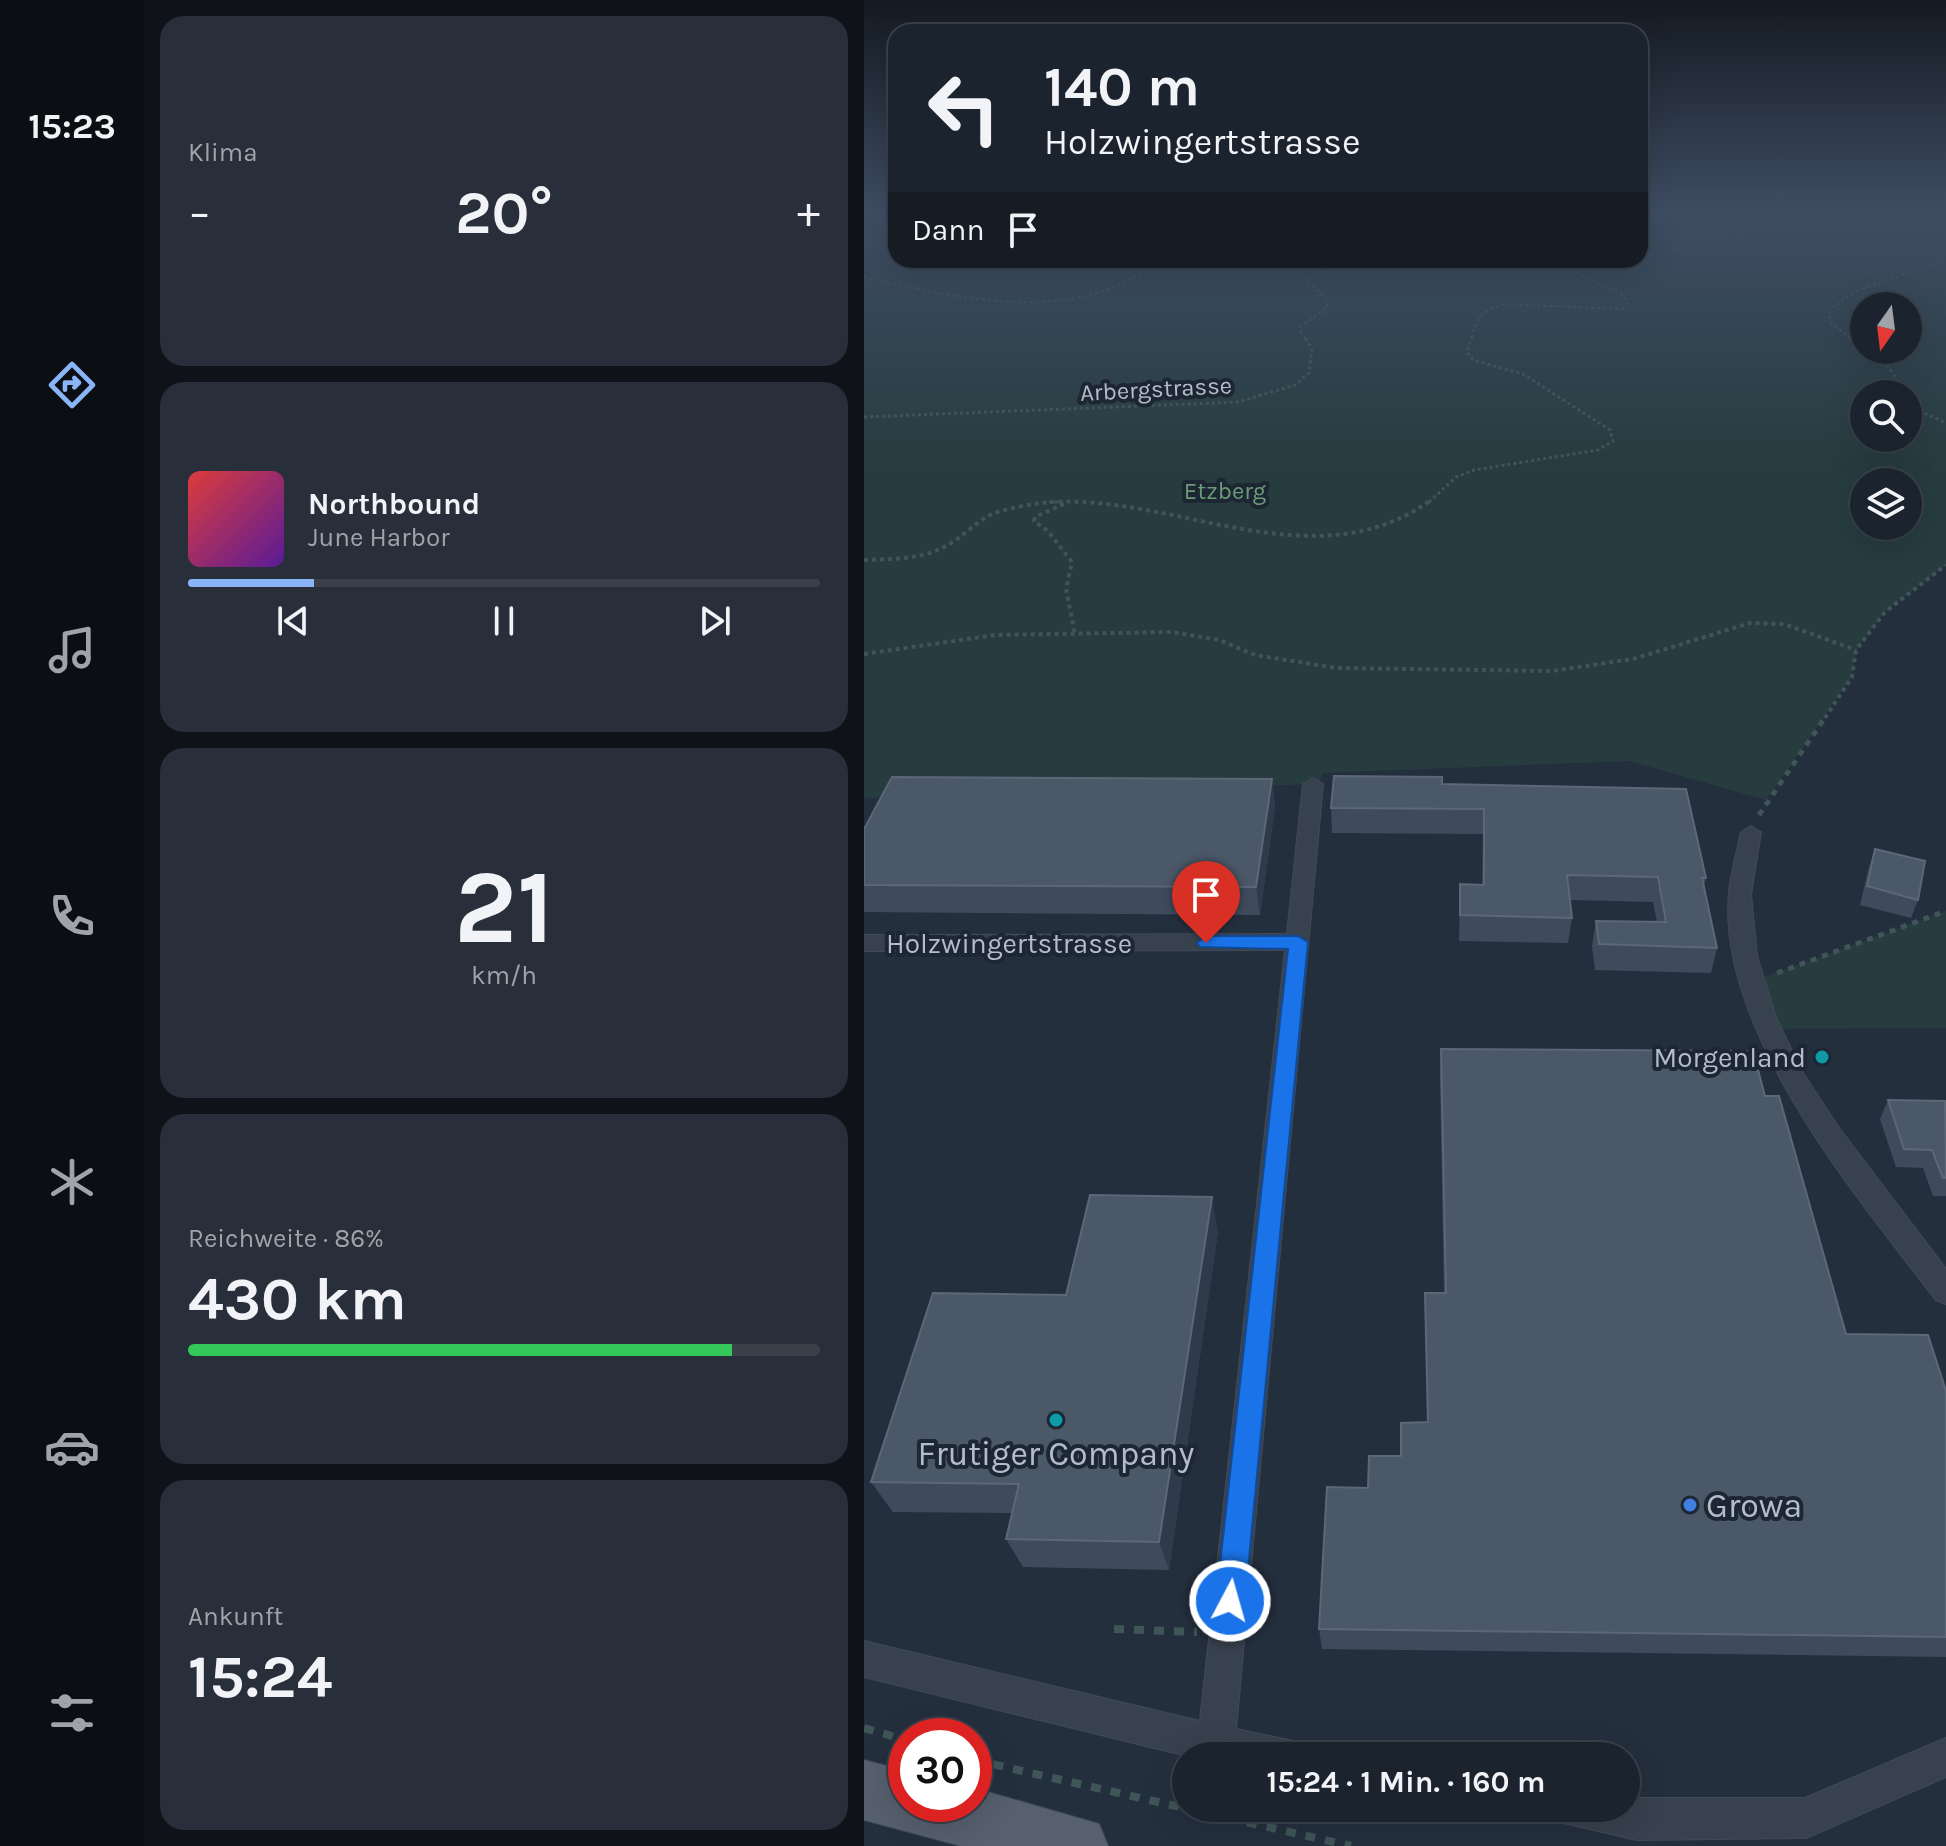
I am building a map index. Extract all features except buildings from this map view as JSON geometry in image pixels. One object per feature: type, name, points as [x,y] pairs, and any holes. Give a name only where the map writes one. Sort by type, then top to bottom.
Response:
[{"type":"main road","points":[[864,1790],[888,1796]]},
{"type":"main road","points":[[986,1822],[1077,1846]]},
{"type":"street","points":[[1216,1742],[1313,784]]},
{"type":"street","points":[[1751,832],[1741,861],[1738,917],[1768,1029],[1800,1094],[1946,1291]]},
{"type":"street","name":"Holzwingertstrasse","points":[[866,947],[1298,942]]},
{"type":"street","points":[[864,1659],[1208,1742]]},
{"type":"street","points":[[1640,1820],[1806,1818],[1946,1757]]},
{"type":"path","points":[[975,296],[1056,299],[1073,296]]},
{"type":"path","name":"Arbergstrasse","points":[[864,417],[1206,406],[1276,393],[1295,385],[1309,373],[1312,349],[1299,328],[1328,307],[1324,296]]},
{"type":"path","points":[[864,560],[906,558],[941,549],[993,514],[1020,506],[1069,502],[1131,507],[1232,528],[1324,538],[1378,528],[1428,503],[1456,477],[1474,470],[1598,450],[1613,441],[1610,430],[1523,374],[1473,360],[1467,352],[1479,315],[1487,308],[1506,303],[1622,309],[1627,303],[1624,296]]},
{"type":"path","points":[[1842,296],[1829,309],[1831,324],[1850,337]]},
{"type":"path","points":[[1922,412],[1946,423]]},
{"type":"path","points":[[1069,502],[1048,510],[1034,521],[1048,531],[1072,562],[1066,589],[1075,635]]},
{"type":"path","points":[[1751,832],[1766,800],[1852,677],[1856,650],[1885,612],[1946,565]]},
{"type":"path","points":[[864,654],[995,635],[1172,632],[1219,640],[1255,655],[1336,668],[1552,671],[1633,659],[1750,623],[1784,624],[1856,650]]},
{"type":"path","points":[[1753,981],[1946,911]]},
{"type":"path","points":[[1114,1629],[1227,1633]]},
{"type":"path","points":[[864,1728],[888,1735]]},
{"type":"path","points":[[992,1765],[1351,1846]]},
{"type":"green space","name":"Etzberg","points":[[864,296],[1850,296],[1850,364],[1922,364],[1922,296],[1946,296],[1946,565],[1885,612],[1856,650],[1852,677],[1766,800],[1629,761],[1322,773],[1319,784],[864,798]]},
{"type":"green space","points":[[1946,911],[1946,1028],[1768,1029],[1753,981]]},
{"type":"place","name":"Morgenland","points":[[1822,1057]]},
{"type":"place","name":"Frutiger Company","points":[[1056,1420]]},
{"type":"place","name":"Growa","points":[[1690,1505]]},
{"type":"route","points":[[1206,943],[1298,942],[1230,1601]]}]
